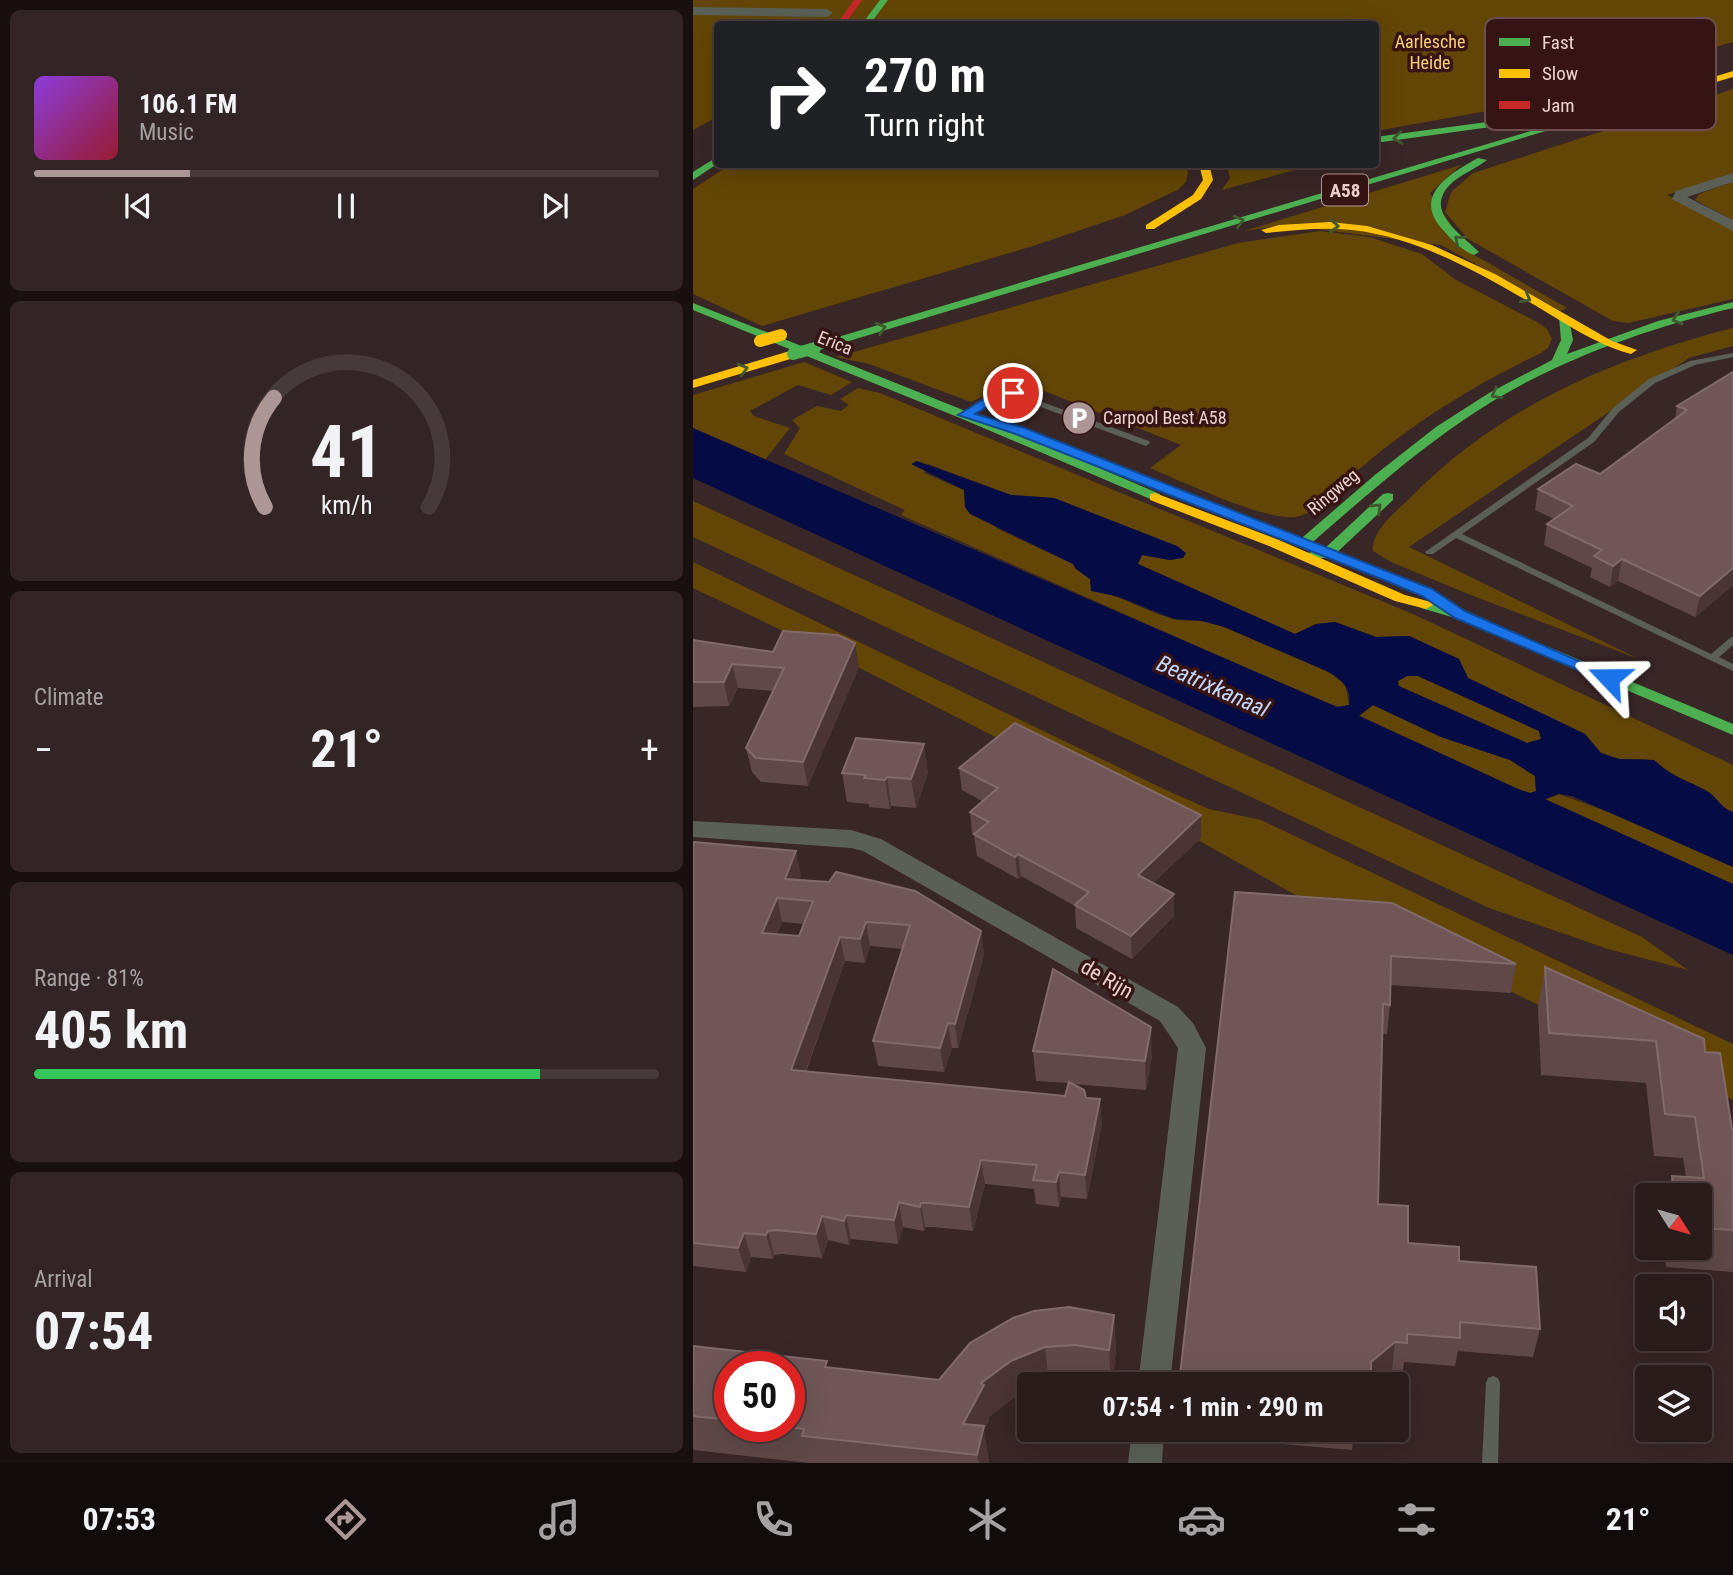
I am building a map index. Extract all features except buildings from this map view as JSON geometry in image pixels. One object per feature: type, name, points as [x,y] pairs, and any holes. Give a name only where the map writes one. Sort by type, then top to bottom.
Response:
[{"type":"main road","points":[[843,21],[858,0]]},
{"type":"main road","points":[[868,21],[884,0]]},
{"type":"main road","points":[[1716,62],[1733,57]]},
{"type":"main road","name":"A58","points":[[1716,79],[1733,74]]},
{"type":"main road","points":[[1379,139],[1485,125]]},
{"type":"main road","points":[[1401,154],[1485,129]]},
{"type":"main road","name":"A58","points":[[693,384],[1547,130]]},
{"type":"main road","name":"A58","points":[[1570,130],[1479,161],[1442,184],[1434,196],[1432,208],[1435,219],[1459,242],[1621,344]]},
{"type":"main road","points":[[693,177],[714,162]]},
{"type":"main road","points":[[1203,211],[1143,229],[1202,192],[1208,180],[1205,168]]},
{"type":"main road","name":"A58","points":[[1056,276],[1269,230],[1301,226],[1352,226],[1392,233],[1430,245],[1563,319],[1621,344]]},
{"type":"main road","name":"Ringweg","points":[[1601,363],[1621,344],[1678,318],[1733,305]]},
{"type":"main road","name":"Erica","points":[[693,306],[964,415],[1017,430],[1305,550],[1400,598],[1460,615],[1733,730]]},
{"type":"main road","name":"Ringweg","points":[[1305,550],[1449,424],[1486,400],[1557,363],[1621,344],[1733,318]]},
{"type":"main road","points":[[1557,363],[1567,340],[1563,319]]},
{"type":"main road","points":[[753,343],[788,333]]},
{"type":"main road","name":"Ringweg","points":[[1327,554],[1398,489]]},
{"type":"main road","points":[[1305,550],[1327,554]]},
{"type":"main road","name":"Erica","points":[[1327,554],[1427,593],[1460,615]]},
{"type":"street","points":[[693,11],[827,13],[820,21]]},
{"type":"street","points":[[1733,177],[1681,194],[1679,198],[1733,226]]},
{"type":"street","name":"de Rijn","points":[[693,829],[851,839],[872,845],[1169,1014],[1183,1030],[1192,1048],[1155,1372]]},
{"type":"street","points":[[1145,1463],[1147,1442]]},
{"type":"lane","points":[[1430,552],[1591,440],[1616,410],[1652,381],[1693,363],[1733,355]]},
{"type":"lane","points":[[964,415],[996,396],[1013,393],[1146,443]]},
{"type":"lane","points":[[1455,534],[1733,668]]},
{"type":"lane","points":[[1712,658],[1733,640]]},
{"type":"lane","points":[[1490,1463],[1493,1383]]},
{"type":"green space","name":"Aarlesche Heide","points":[[693,0],[1733,0],[1733,42],[1716,47],[1716,18],[1485,18],[1485,111],[1379,130],[1379,21],[714,21],[714,119],[693,130]]},
{"type":"green space","points":[[1733,89],[1733,173],[1667,195],[1733,230],[1733,299],[1628,323],[1613,321],[1468,239],[1445,212],[1451,192],[1473,173],[1606,130],[1716,130],[1716,94]]},
{"type":"green space","points":[[1461,165],[1430,193],[1469,252],[1567,308],[1561,311],[1441,245],[1285,225],[1244,231]]},
{"type":"green space","points":[[725,168],[1186,168],[1188,172],[1186,182],[1179,189],[1125,215],[1033,246],[762,326],[693,294],[693,189]]},
{"type":"green space","points":[[1228,168],[1302,168],[1222,190],[1230,178]]},
{"type":"green space","points":[[1733,182],[1733,220],[1695,200],[1699,194]]},
{"type":"green space","points":[[1320,231],[1369,237],[1422,254],[1456,280],[1537,322],[1547,329],[1552,339],[1548,348],[1541,353],[1464,394],[1416,425],[1369,461],[1323,502],[1303,515],[1281,517],[1244,507],[1150,468],[1181,445],[1029,385],[1021,390],[998,389],[971,402],[869,364],[836,357],[1238,243]]},
{"type":"green space","points":[[1733,328],[1733,346],[1689,358],[1409,547],[1639,659],[1468,594],[1391,562],[1373,551],[1373,544],[1380,530],[1397,510],[1443,467],[1518,413],[1558,391],[1643,355]]},
{"type":"green space","points":[[804,362],[852,382],[831,395],[798,385],[750,411],[754,416],[790,428],[765,460],[693,428],[693,395]]},
{"type":"green space","points":[[858,388],[880,393],[1413,614],[1733,765],[1733,812],[1725,809],[1710,793],[1669,774],[1657,763],[1646,759],[1619,759],[1601,753],[1585,734],[1468,678],[1459,659],[1409,636],[1376,637],[1335,622],[1316,624],[1295,634],[1138,564],[1142,555],[1170,560],[1182,549],[1054,498],[1011,495],[928,464],[924,473],[964,490],[965,502],[998,529],[1073,564],[1090,579],[1092,591],[1174,619],[1222,626],[1279,647],[1345,684],[1349,705],[1342,708],[1314,698],[901,515],[905,510],[784,454],[800,428],[792,420],[817,406],[841,411],[849,405],[840,399]]},
{"type":"green space","points":[[693,501],[1642,937],[1688,970],[1608,949],[1489,908],[693,537]]},
{"type":"green space","points":[[693,562],[1168,791],[1209,809],[1261,820],[1733,1044],[1733,1100],[1475,974],[1320,909],[1198,840],[844,660],[693,588]]},
{"type":"green space","points":[[1407,676],[1418,676],[1539,731],[1541,739],[1527,743],[1398,686],[1398,681]]},
{"type":"green space","points":[[1373,705],[1441,737],[1510,760],[1535,776],[1536,791],[1530,793],[1518,789],[1358,715]]},
{"type":"green space","points":[[1559,794],[1616,815],[1733,867],[1733,884],[1545,800]]},
{"type":"water","name":"Beatrixkanaal","points":[[693,428],[1337,707],[1349,705],[1349,695],[1343,683],[1331,673],[1224,627],[1202,621],[1174,619],[1116,596],[1091,591],[1090,579],[1073,564],[970,514],[965,507],[964,490],[911,464],[917,461],[1011,495],[1054,498],[1177,546],[1186,553],[1183,558],[1170,560],[1142,555],[1138,564],[1295,634],[1316,624],[1335,622],[1376,637],[1409,636],[1459,659],[1468,678],[1585,734],[1601,753],[1619,759],[1654,760],[1674,775],[1707,791],[1733,812],[1733,867],[1572,796],[1559,794],[1545,799],[1733,884],[1733,955],[693,478]],"holes":[[[1407,676],[1418,676],[1539,731],[1541,739],[1527,743],[1399,686],[1398,681]],[[1373,705],[1441,737],[1510,760],[1535,776],[1536,791],[1530,793],[1518,789],[1359,716]]]},
{"type":"traffic: fast","points":[[868,21],[884,0]]},
{"type":"traffic: fast","points":[[1379,139],[1485,125]]},
{"type":"traffic: fast","points":[[815,348],[1544,130]]},
{"type":"traffic: fast","points":[[1474,252],[1444,226],[1437,214],[1436,202],[1439,191],[1448,181],[1482,160]]},
{"type":"traffic: fast","points":[[693,177],[714,162]]},
{"type":"traffic: fast","points":[[1303,543],[1420,445],[1462,415],[1525,378],[1627,335],[1733,305]]},
{"type":"traffic: fast","points":[[693,306],[964,415],[1155,497]]},
{"type":"traffic: fast","points":[[1557,363],[1567,340],[1563,319]]},
{"type":"traffic: fast","points":[[793,354],[815,348]]},
{"type":"traffic: fast","points":[[1307,557],[1327,554],[1388,497]]},
{"type":"traffic: fast","points":[[1426,605],[1460,615],[1733,730]]},
{"type":"traffic: slow","points":[[1716,79],[1733,74]]},
{"type":"traffic: slow","points":[[1150,227],[1197,197],[1208,180],[1205,168]]},
{"type":"traffic: slow","points":[[1266,230],[1342,226],[1397,236],[1429,247],[1491,276],[1608,344],[1631,350]]},
{"type":"traffic: slow","points":[[760,341],[781,335]]},
{"type":"traffic: slow","points":[[693,384],[793,354]]},
{"type":"traffic: slow","points":[[1155,497],[1274,543],[1400,598],[1426,605]]},
{"type":"traffic: jam","points":[[843,21],[858,0]]},
{"type":"place","name":"Carpool Best A58","points":[[1079,418]]},
{"type":"route","points":[[1013,393],[996,396],[964,415],[1017,430],[1394,579],[1427,593],[1460,615],[1609,678]]}]
